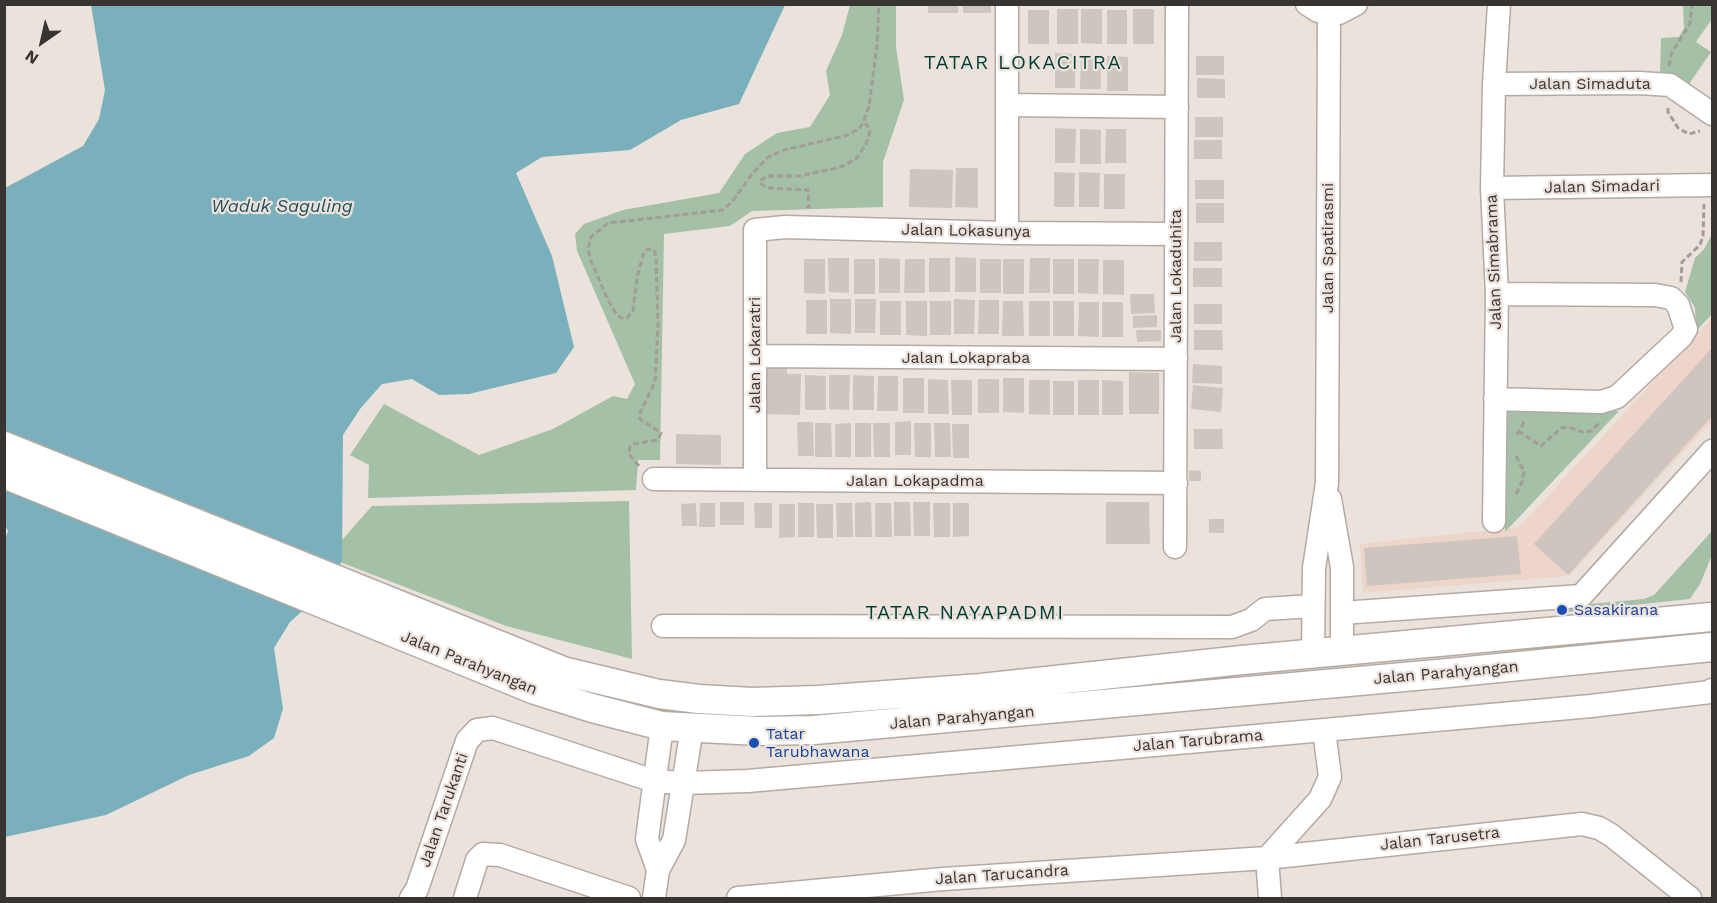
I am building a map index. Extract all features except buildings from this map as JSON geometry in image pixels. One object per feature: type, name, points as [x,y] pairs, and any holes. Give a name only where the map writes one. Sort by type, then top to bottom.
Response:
[{"type":"main road","name":"Jalan Parahyangan","points":[[4,446],[515,667],[571,701],[662,726],[758,731],[814,730],[1713,648]]},
{"type":"main road","name":"Jalan Parahyangan","points":[[4,474],[515,667],[563,671],[659,694],[699,699],[752,702],[818,700],[981,688],[1342,651],[1712,618]]},
{"type":"main road","points":[[981,688],[985,716]]},
{"type":"street","points":[[1007,4],[1007,232]]},
{"type":"street","name":"Jalan Lokaduhita","points":[[1175,548],[1177,4]]},
{"type":"street","points":[[1307,4],[1318,11],[1329,14],[1339,13],[1356,4]]},
{"type":"street","name":"Jalan Simabrama","points":[[1494,514],[1497,294],[1492,188],[1494,84],[1499,4]]},
{"type":"street","name":"Jalan Spatirasmi","points":[[1313,654],[1314,568],[1327,483],[1329,14]]},
{"type":"street","name":"Jalan Simaduta","points":[[1494,84],[1640,83],[1670,85],[1713,114]]},
{"type":"street","points":[[1007,105],[1177,107]]},
{"type":"street","name":"Jalan Simadari","points":[[1492,188],[1709,185]]},
{"type":"street","name":"Jalan Lokasunya","points":[[755,230],[785,226],[1176,234]]},
{"type":"street","name":"Jalan Lokaratri","points":[[755,230],[755,480]]},
{"type":"street","points":[[1495,399],[1609,400],[1630,388],[1681,337],[1686,328],[1678,305],[1671,298],[1655,295],[1497,294]]},
{"type":"street","name":"Jalan Lokapraba","points":[[755,356],[1176,359]]},
{"type":"street","points":[[1342,613],[1581,596],[1713,452]]},
{"type":"street","name":"Jalan Lokapadma","points":[[654,479],[1176,483]]},
{"type":"street","name":"Jalan Spatirasmi","points":[[1327,483],[1342,567],[1342,651]]},
{"type":"street","points":[[1518,602],[1521,635]]},
{"type":"street","points":[[663,626],[1232,627],[1251,620],[1266,609],[1312,606]]},
{"type":"street","name":"Jalan Tarubrama","points":[[654,782],[748,781],[1591,706],[1713,690]]},
{"type":"street","points":[[658,870],[647,839],[662,726]]},
{"type":"street","name":"Jalan Tarukanti","points":[[411,898],[417,889],[467,741],[477,730],[494,728],[654,782]]},
{"type":"street","points":[[654,898],[658,870],[674,840],[692,728]]},
{"type":"street","points":[[1270,898],[1267,858],[1320,799],[1330,777],[1324,730]]},
{"type":"street","name":"Jalan Tarusetra","points":[[1267,858],[1582,824],[1599,828],[1611,835],[1690,898]]},
{"type":"street","points":[[465,898],[477,860],[483,854],[500,855],[629,898]]},
{"type":"street","name":"Jalan Tarucandra","points":[[738,898],[944,889],[1267,858]]},
{"type":"path","points":[[654,479],[632,460],[629,452],[633,444],[658,440],[661,433],[639,416],[654,382],[658,326],[657,257],[654,250],[647,249],[643,255],[631,315],[621,318],[607,298],[591,261],[588,249],[591,237],[608,223],[723,210],[768,157],[795,146],[853,133],[863,123],[869,106],[877,46],[879,4]]},
{"type":"path","points":[[785,226],[787,208],[808,207],[808,190],[768,188],[761,184],[761,179],[800,176],[841,167],[857,158],[866,144],[870,131],[863,123]]},
{"type":"path","points":[[1671,298],[1679,290],[1682,262],[1700,245],[1709,185]]},
{"type":"path","points":[[1515,442],[1518,431],[1542,400]]},
{"type":"path","points":[[1518,431],[1541,446],[1561,428],[1569,427],[1582,432],[1591,431],[1598,425],[1609,400]]},
{"type":"path","points":[[1494,514],[1517,492],[1522,482],[1524,471],[1516,458],[1515,450]]},
{"type":"shaded area","name":"Sasakirana","points":[[1712,318],[1712,420],[1569,576],[1363,593],[1360,544],[1519,527]]},
{"type":"green space","points":[[850,5],[896,5],[896,47],[904,100],[883,162],[883,207],[752,211],[730,226],[664,234],[660,460],[638,460],[636,490],[368,498],[369,465],[350,455],[384,404],[479,455],[553,429],[613,396],[627,399],[635,384],[577,251],[575,234],[584,224],[623,210],[719,193],[745,154],[777,133],[810,127],[830,95],[826,71],[842,35]]},
{"type":"green space","points":[[1683,5],[1712,5],[1712,19],[1696,42],[1711,52],[1689,84],[1676,75],[1660,74],[1661,38],[1679,37],[1684,28]]},
{"type":"green space","points":[[1711,204],[1712,314],[1696,331],[1695,308],[1685,292],[1695,258],[1704,249],[1711,236]]},
{"type":"green space","points":[[1506,411],[1619,411],[1505,532]]},
{"type":"green space","points":[[629,501],[632,659],[506,626],[327,557],[372,506]]},
{"type":"green space","points":[[1712,531],[1712,555],[1700,584],[1690,599],[1568,612],[1568,606],[1644,599],[1654,595]]},
{"type":"water","name":"Waduk Saguling","points":[[91,5],[785,5],[739,104],[681,120],[630,150],[542,157],[516,173],[552,256],[574,347],[556,373],[469,394],[439,395],[412,379],[382,384],[360,409],[343,435],[342,559],[334,583],[290,622],[274,648],[283,709],[274,738],[249,756],[189,775],[106,815],[5,837],[4,542],[8,531],[4,523],[5,188],[83,146],[99,119],[105,90]]},
{"type":"place","name":"Sasakirana","points":[[1562,610]]},
{"type":"place","name":"Tatar Tarubhawana","points":[[754,743]]},
{"type":"district","name":"TATAR LOKACITRA","points":[[1023,63]]},
{"type":"district","name":"TATAR NAYAPADMI","points":[[965,613]]}]
